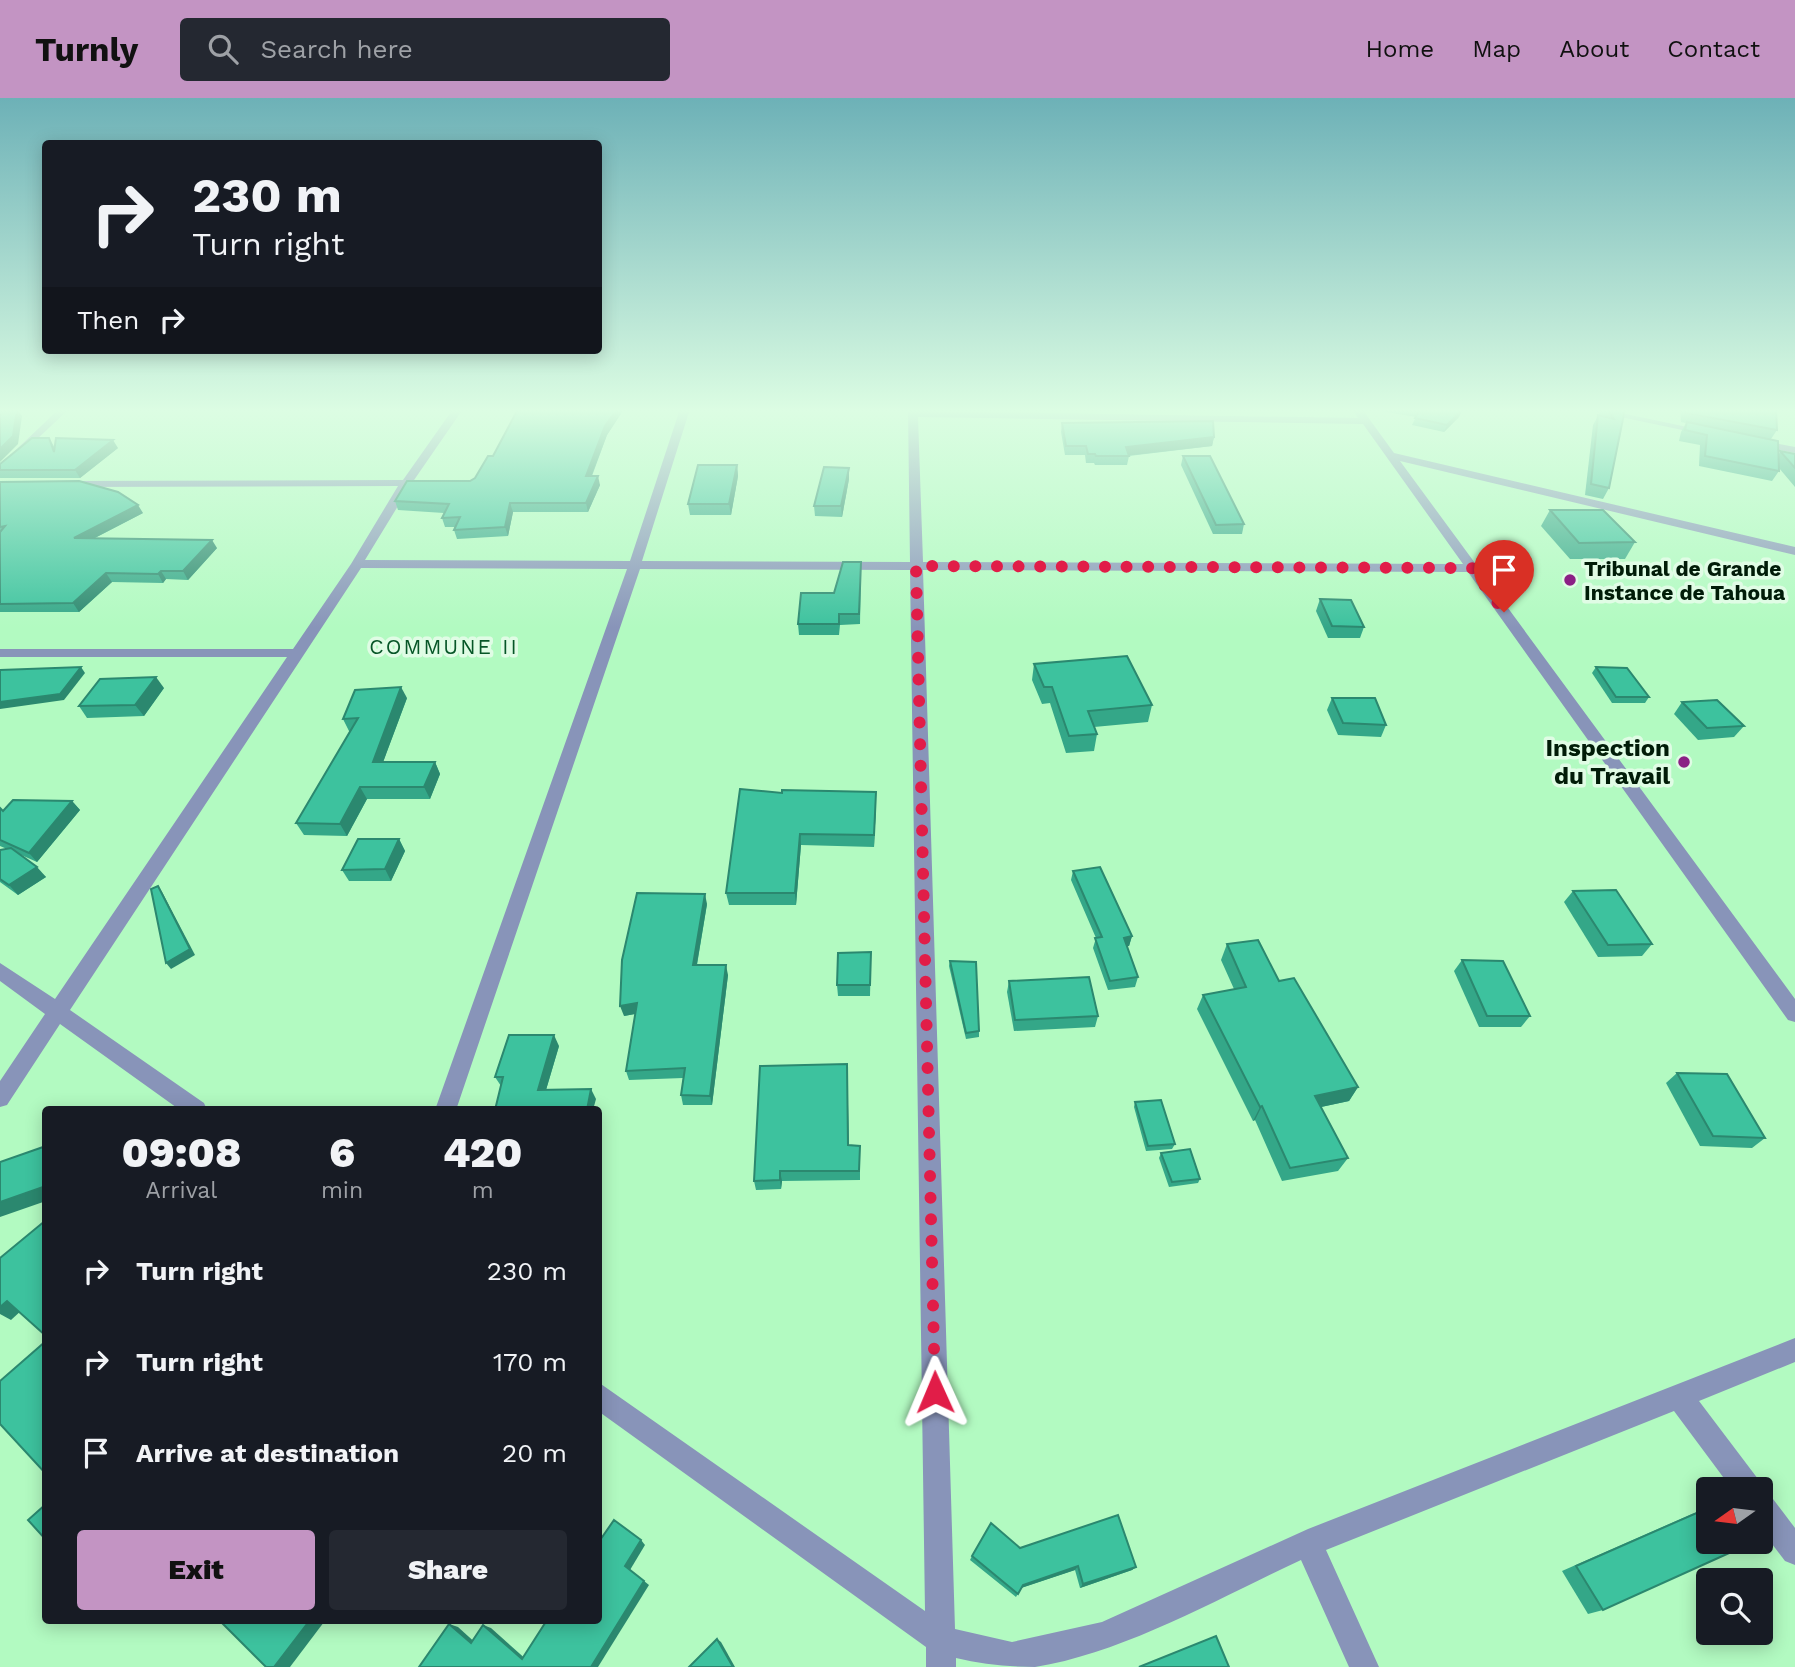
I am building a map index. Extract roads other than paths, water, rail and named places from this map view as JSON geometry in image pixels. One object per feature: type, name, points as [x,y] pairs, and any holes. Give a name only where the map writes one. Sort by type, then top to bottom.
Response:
[{"type":"street","points":[[446,1106],[662,482]]},
{"type":"street","points":[[914,482],[941,1653]]},
{"type":"street","points":[[1410,482],[1795,1014]]},
{"type":"street","points":[[1505,482],[1795,551]]},
{"type":"street","points":[[56,484],[406,483]]},
{"type":"street","points":[[0,1098],[298,653],[406,483]]},
{"type":"street","points":[[1774,546],[1795,565]]},
{"type":"street","points":[[356,564],[1472,568]]},
{"type":"street","points":[[0,653],[298,653]]},
{"type":"street","points":[[0,971],[191,1106]]},
{"type":"street","points":[[602,1398],[941,1653],[1012,1657],[1104,1636],[1308,1543],[1795,1350]]},
{"type":"street","points":[[1679,1396],[1739,1477]]},
{"type":"street","points":[[1773,1522],[1795,1551]]},
{"type":"street","points":[[1308,1543],[1364,1667]]},
{"type":"place","name":"Tribunal de Grande Instance de Tahoua","points":[[1570,580]]},
{"type":"place","name":"Inspection du Travail","points":[[1684,762]]},
{"type":"district","name":"COMMUNE II","points":[[444,646]]}]
